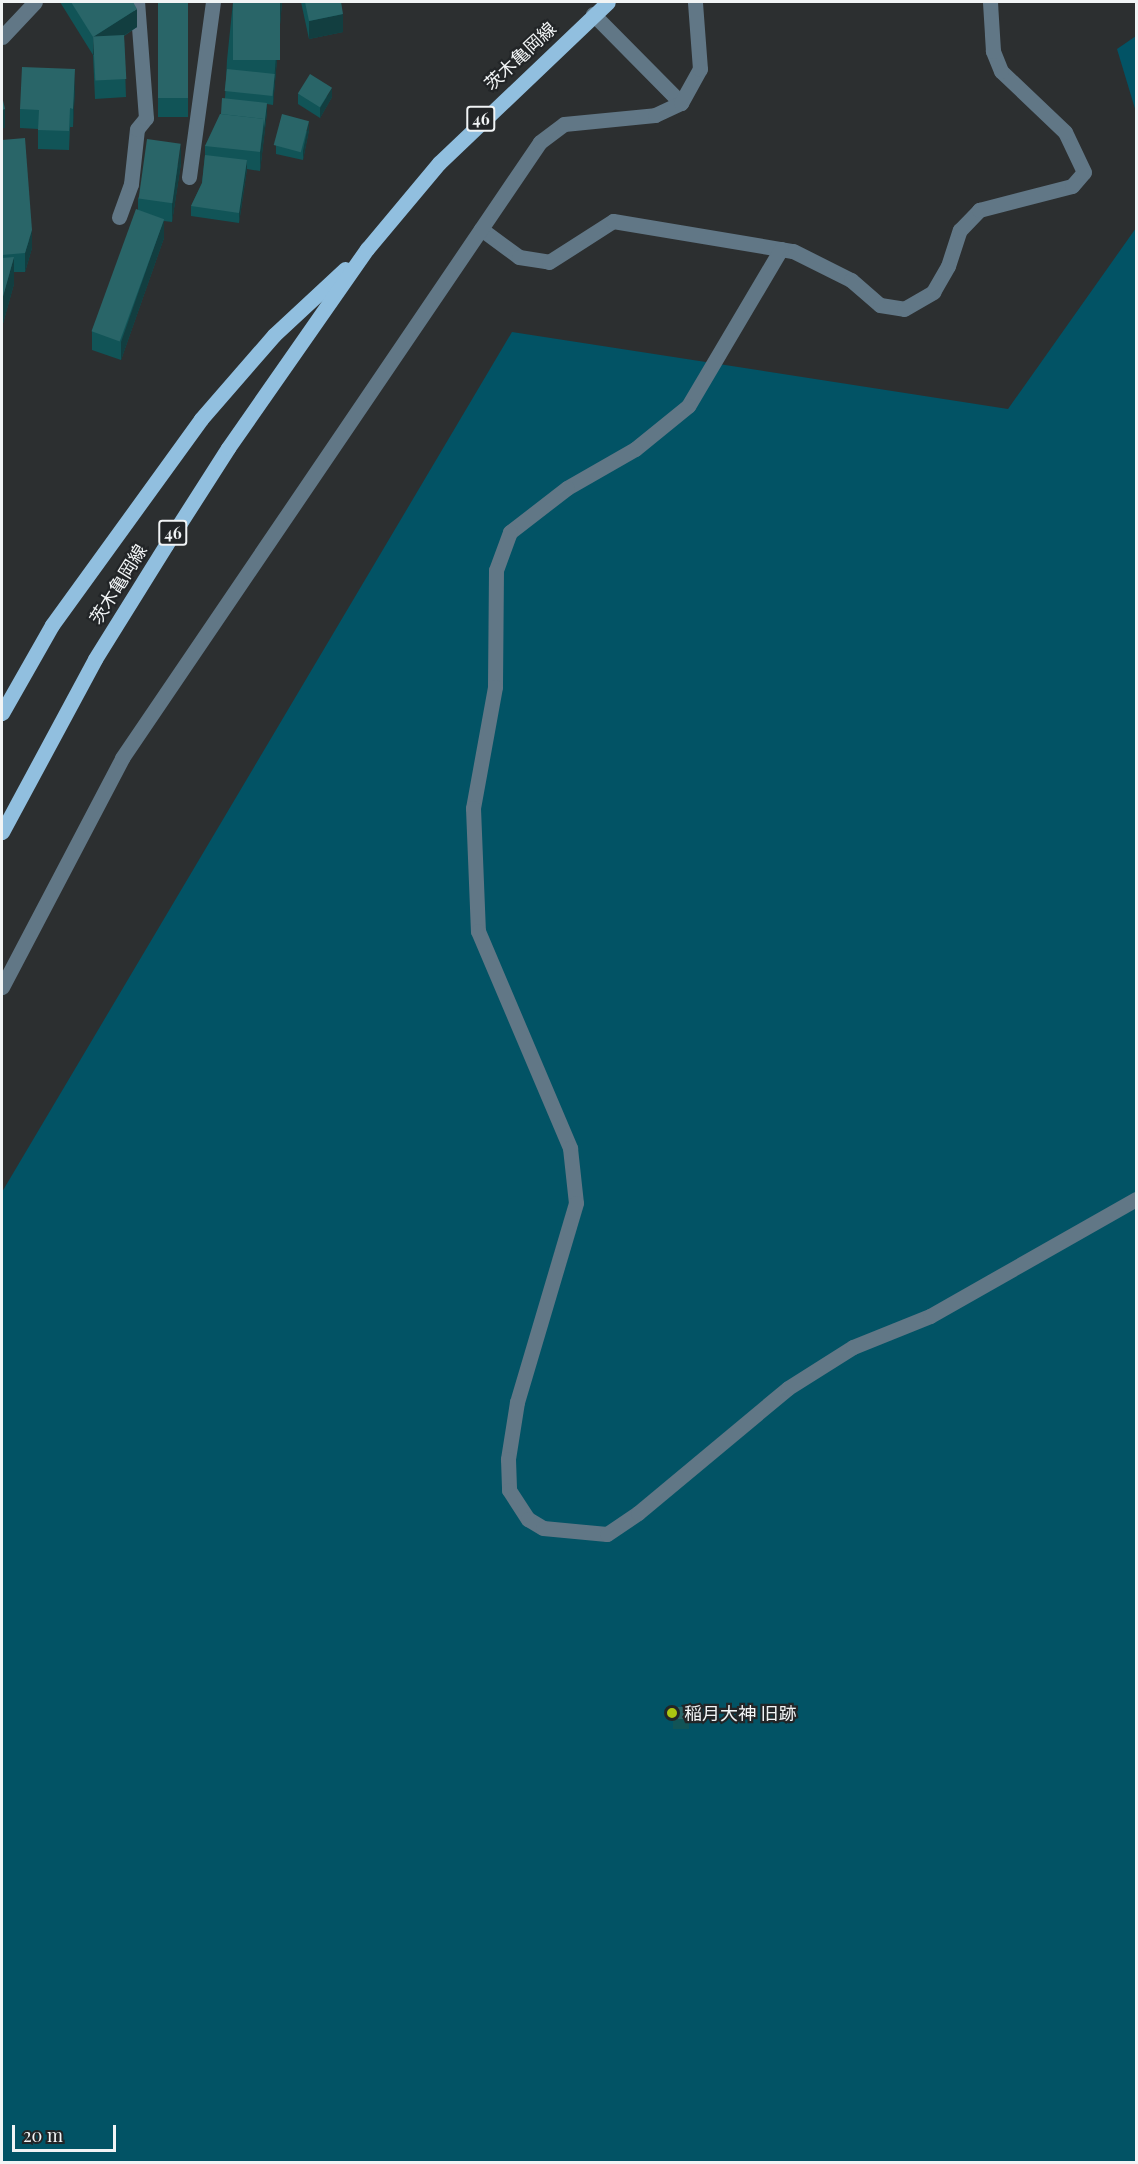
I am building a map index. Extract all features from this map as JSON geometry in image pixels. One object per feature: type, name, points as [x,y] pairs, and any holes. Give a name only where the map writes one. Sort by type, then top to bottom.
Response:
[{"type":"main road","name":"茨木亀岡線","points":[[2,832],[95,659],[166,545],[228,448],[368,249],[438,163],[608,2]]},
{"type":"main road","name":"茨木亀岡線","points":[[2,713],[52,625],[128,515],[201,419],[274,335],[368,249]]},
{"type":"street","points":[[2,37],[35,2]]},
{"type":"street","points":[[119,217],[131,184],[136,129],[146,118],[136,2]]},
{"type":"street","points":[[189,177],[213,2]]},
{"type":"street","points":[[2,987],[122,758],[540,142],[564,124],[655,115],[681,103],[700,69],[695,2]]},
{"type":"street","points":[[481,229],[519,257],[549,262],[613,221],[781,249],[851,280],[880,305],[904,309],[933,292],[948,266],[960,230],[979,210],[1072,186],[1084,172],[1065,132],[1001,71],[993,51],[990,2]]},
{"type":"street","points":[[593,14],[681,103]]},
{"type":"street","points":[[781,249],[688,406],[635,449],[567,488],[510,532],[496,570],[495,687],[473,808],[478,931],[570,1148],[576,1203],[517,1402],[508,1459],[509,1490],[528,1519],[543,1528],[607,1533],[638,1513],[788,1388],[853,1347],[930,1316],[1137,1199]]},
{"type":"shaded area","points":[[1136,36],[1136,112],[1117,49]]},
{"type":"shaded area","points":[[1136,228],[1136,2162],[2,2162],[2,1192],[512,332],[1008,409]]},
{"type":"building","points":[[71,2],[133,2],[137,9],[93,37]]},
{"type":"building","points":[[158,2],[188,2],[188,98],[158,98]]},
{"type":"building","points":[[233,2],[280,2],[280,60],[233,60]]},
{"type":"building","points":[[305,2],[341,2],[343,14],[309,21]]},
{"type":"building","points":[[124,35],[126,79],[95,81],[93,37]]},
{"type":"building","points":[[22,67],[75,69],[73,109],[70,108],[69,131],[38,130],[39,110],[20,109]]},
{"type":"building","points":[[227,69],[275,74],[272,96],[225,91]]},
{"type":"building","points":[[310,74],[332,88],[320,107],[298,94]]},
{"type":"building","points":[[222,98],[267,103],[264,128],[264,119],[221,114]]},
{"type":"building","points":[[220,114],[264,119],[260,152],[205,146]]},
{"type":"building","points":[[282,114],[309,121],[301,152],[274,145]]},
{"type":"building","points":[[25,138],[32,230],[25,253],[2,255],[2,140]]},
{"type":"building","points":[[147,139],[181,144],[172,203],[139,198]]},
{"type":"building","points":[[205,155],[247,160],[239,213],[191,206],[202,183]]},
{"type":"building","points":[[136,209],[164,219],[120,341],[92,331]]},
{"type":"building","points":[[14,257],[2,300],[2,258]]},
{"type":"building","points":[[673,1707],[689,1707],[689,1719],[673,1719]]},
{"type":"place","name":"稲月大神 旧跡","points":[[672,1713]]}]
